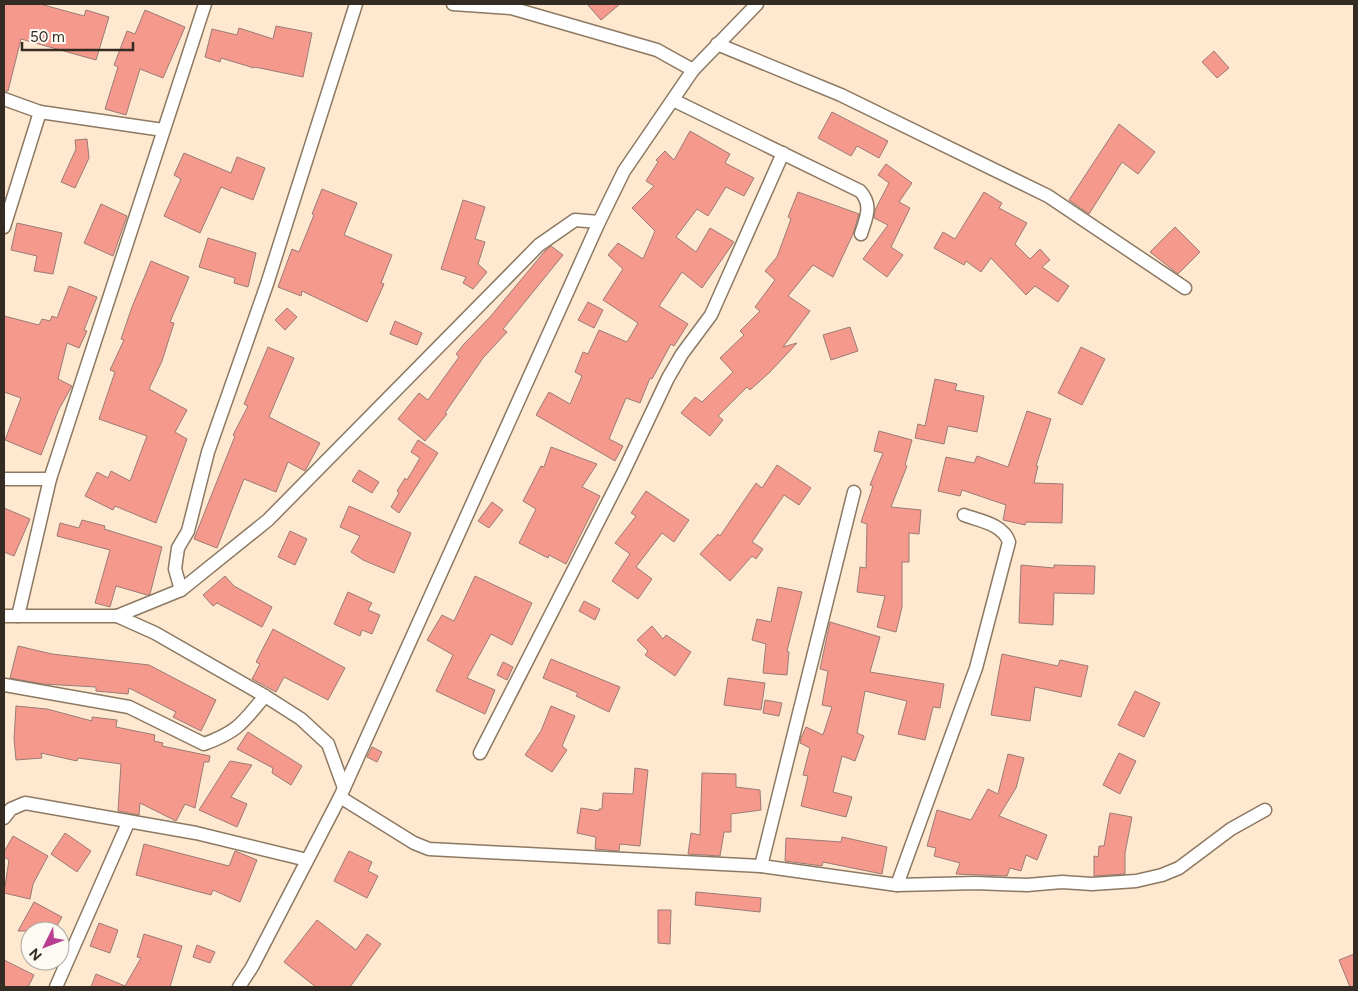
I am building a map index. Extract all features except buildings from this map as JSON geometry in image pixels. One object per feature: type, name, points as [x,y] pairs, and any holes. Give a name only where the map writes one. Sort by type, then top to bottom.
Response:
[{"type":"street","points":[[18,616],[50,479],[205,4]]},
{"type":"street","points":[[180,590],[176,569],[178,548],[188,531],[208,452],[267,284],[356,4]]},
{"type":"street","points":[[453,4],[512,6],[656,50],[693,70]]},
{"type":"street","points":[[239,987],[252,967],[342,792],[598,222],[624,171],[693,70],[718,44],[746,10],[757,4]]},
{"type":"street","points":[[718,44],[841,95],[1048,196],[1185,288]]},
{"type":"street","points":[[4,99],[40,112],[163,130]]},
{"type":"street","points":[[673,100],[860,191],[868,199],[868,209],[861,234]]},
{"type":"street","points":[[4,227],[40,112]]},
{"type":"street","points":[[480,753],[622,475],[668,378],[682,354],[711,315],[783,153]]},
{"type":"street","points":[[4,616],[117,616],[180,590],[268,520],[539,245],[575,220],[598,222]]},
{"type":"street","points":[[4,479],[50,479]]},
{"type":"street","points":[[761,866],[854,492]]},
{"type":"street","points":[[896,885],[976,668],[1009,542],[1006,534],[996,527],[964,515]]},
{"type":"street","points":[[117,616],[154,634],[265,696],[302,720],[328,744],[342,792],[414,843],[429,849],[761,866],[896,885],[976,883],[1027,886],[1136,881],[1162,875],[1179,868],[1231,829],[1265,810]]},
{"type":"street","points":[[6,686],[129,707],[204,744],[229,735],[240,726],[265,696]]},
{"type":"street","points":[[4,818],[11,809],[25,803],[128,823],[196,833],[307,860]]},
{"type":"street","points":[[56,987],[128,823]]}]
